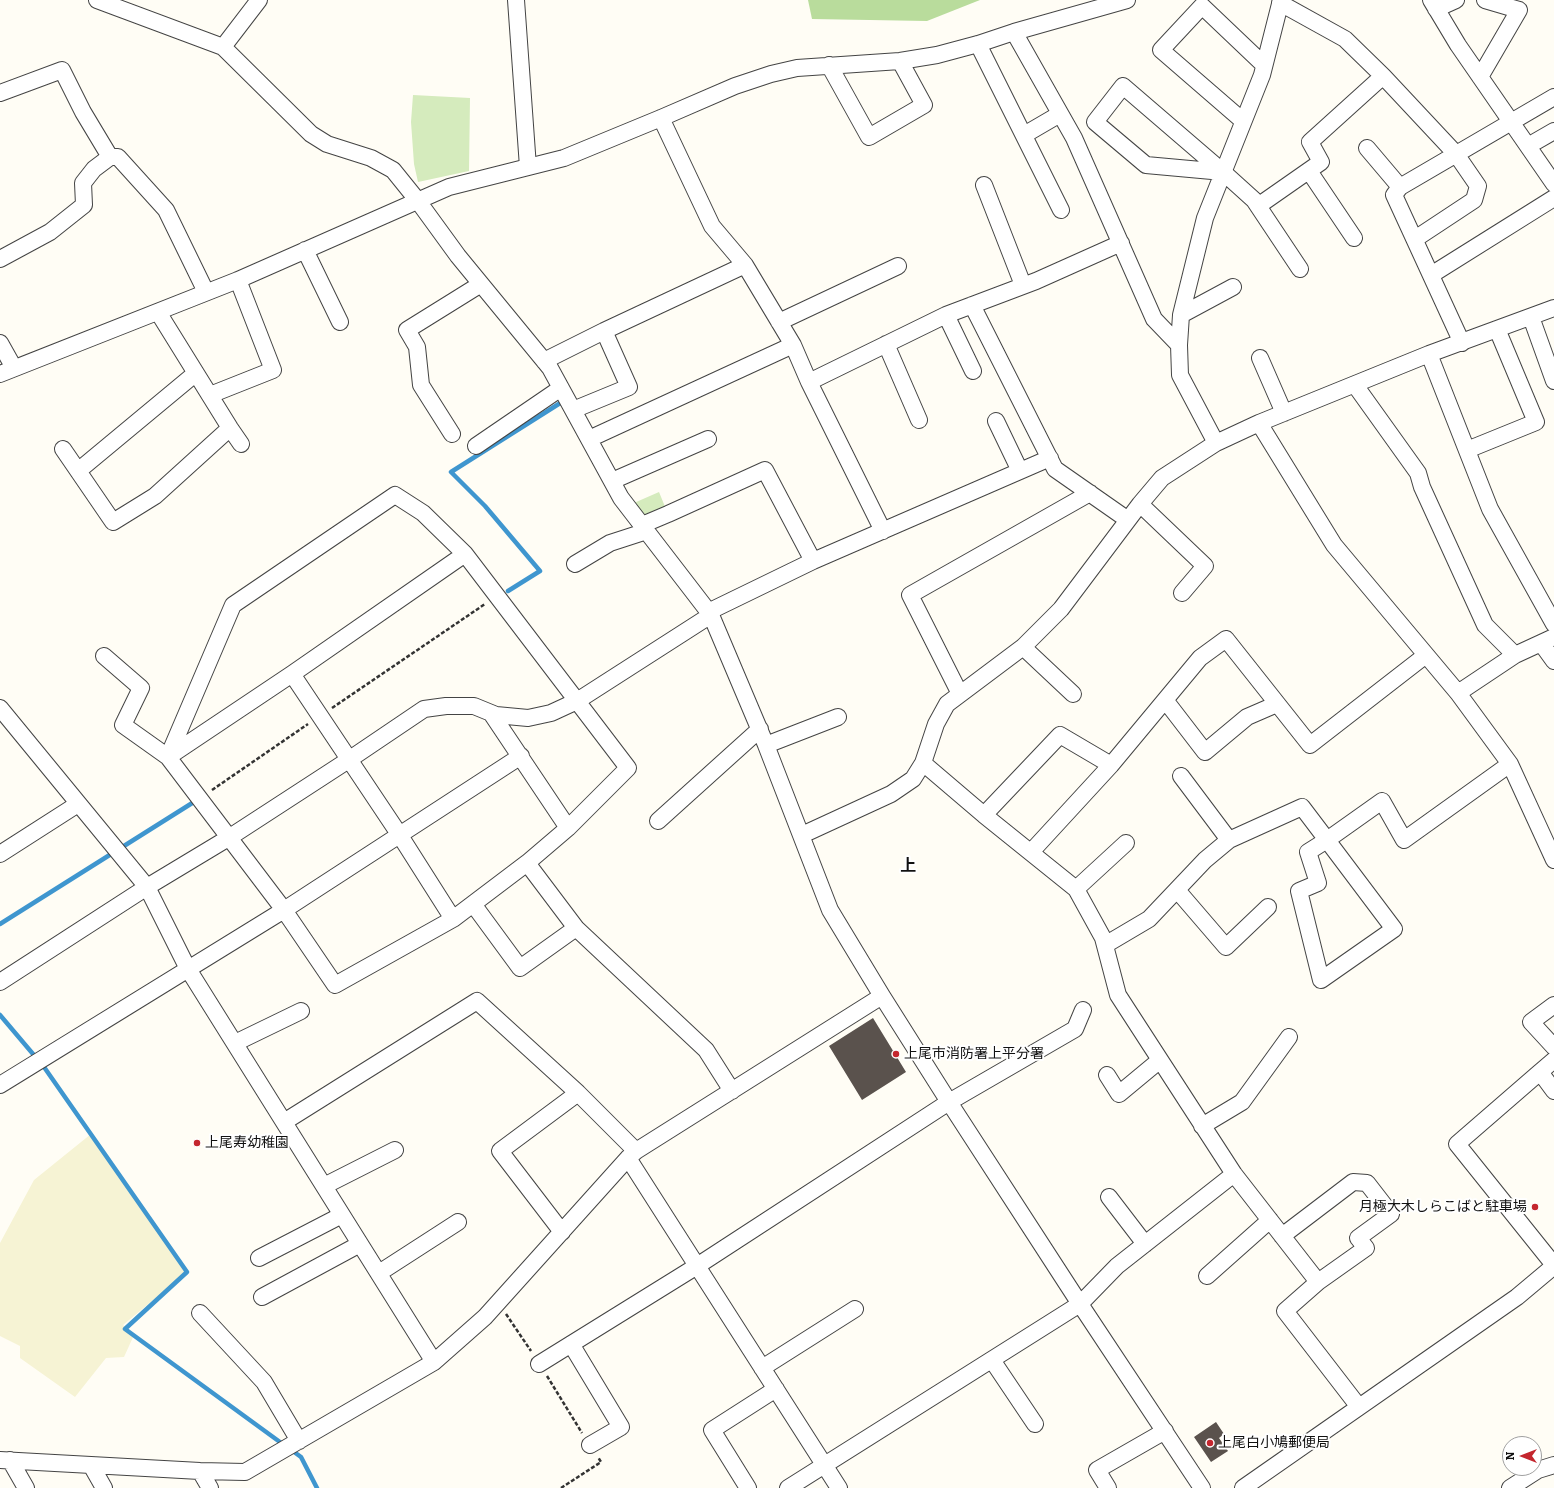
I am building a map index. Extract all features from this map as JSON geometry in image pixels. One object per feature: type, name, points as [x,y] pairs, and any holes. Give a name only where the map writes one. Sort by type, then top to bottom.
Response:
[{"type":"street","points":[[97,0],[223,47],[310,134],[328,144],[371,158],[393,170],[418,201],[458,256],[544,362],[561,388],[622,498],[710,614],[760,729],[802,834],[830,910],[949,1102],[1202,1488]]},
{"type":"street","points":[[223,47],[259,0]]},
{"type":"street","points":[[516,0],[528,167]]},
{"type":"street","points":[[0,343],[7,371],[238,280],[449,187],[564,158],[735,86],[771,74],[797,68],[900,61],[937,55],[1127,0]]},
{"type":"street","points":[[1456,0],[1433,5],[1458,45],[1554,184]]},
{"type":"street","points":[[1480,77],[1519,10],[1485,0]]},
{"type":"street","points":[[1216,443],[1180,376],[1179,345],[1181,315],[1205,218],[1262,75],[1281,1],[1345,39],[1383,76],[1456,154],[1478,186],[1474,200],[1415,239]]},
{"type":"street","points":[[1243,121],[1161,50],[1200,3],[1264,64]]},
{"type":"street","points":[[1014,32],[1074,138],[1154,319],[1179,345]]},
{"type":"street","points":[[978,44],[1061,210]]},
{"type":"street","points":[[829,65],[869,137],[924,105],[900,61]]},
{"type":"street","points":[[0,93],[62,70],[83,112],[110,157]]},
{"type":"street","points":[[1258,206],[1322,162],[1310,142],[1383,76]]},
{"type":"street","points":[[1223,172],[1146,165],[1095,122],[1123,86],[1223,172],[1254,200],[1300,269]]},
{"type":"street","points":[[1462,342],[1394,195],[1400,187],[1554,97]]},
{"type":"street","points":[[1024,135],[1060,114]]},
{"type":"street","points":[[661,118],[712,226],[745,265],[792,345],[883,531]]},
{"type":"street","points":[[1528,146],[1554,131]]},
{"type":"street","points":[[1367,148],[1400,187]]},
{"type":"street","points":[[0,259],[50,232],[84,205],[83,182],[94,169],[110,157],[118,157],[166,210],[206,292]]},
{"type":"street","points":[[1308,171],[1354,238]]},
{"type":"street","points":[[984,185],[1023,286]]},
{"type":"street","points":[[1431,275],[1554,198]]},
{"type":"street","points":[[809,382],[946,315],[1023,286],[1121,244]]},
{"type":"street","points":[[305,250],[340,322]]},
{"type":"street","points":[[544,362],[604,331],[745,265]]},
{"type":"street","points":[[779,322],[898,266]]},
{"type":"street","points":[[210,395],[273,370],[238,280]]},
{"type":"street","points":[[452,434],[420,385],[417,347],[407,330],[481,284]]},
{"type":"street","points":[[1181,315],[1233,287]]},
{"type":"street","points":[[972,305],[1055,469],[1128,520]]},
{"type":"street","points":[[802,834],[891,794],[913,779],[923,763],[936,724],[947,704],[1023,646],[1061,609],[1140,504],[1162,478],[1216,443],[1284,413],[1429,354],[1554,308]]},
{"type":"street","points":[[158,312],[241,444]]},
{"type":"street","points":[[946,315],[973,371]]},
{"type":"street","points":[[1531,317],[1554,381]]},
{"type":"street","points":[[1467,450],[1536,422],[1497,329]]},
{"type":"street","points":[[573,410],[629,387],[604,331]]},
{"type":"street","points":[[886,344],[919,420]]},
{"type":"street","points":[[589,439],[792,345]]},
{"type":"street","points":[[1429,354],[1490,509],[1554,624]]},
{"type":"street","points":[[1260,358],[1284,413]]},
{"type":"street","points":[[78,472],[196,373]]},
{"type":"street","points":[[1355,385],[1418,473],[1422,487],[1485,625],[1515,655]]},
{"type":"street","points":[[476,446],[561,388]]},
{"type":"street","points":[[996,421],[1020,471]]},
{"type":"street","points":[[1259,424],[1334,545],[1458,693],[1510,764],[1554,860]]},
{"type":"street","points":[[63,449],[113,522],[155,496],[230,428]]},
{"type":"street","points":[[612,480],[708,439]]},
{"type":"street","points":[[0,982],[147,887],[230,837],[424,709],[446,706],[474,706],[496,715],[528,718],[551,713],[577,701],[710,614],[813,561],[1050,458]]},
{"type":"street","points":[[575,564],[610,542],[644,528],[668,514],[765,470],[813,561]]},
{"type":"street","points":[[960,694],[910,595],[1090,493]]},
{"type":"street","points":[[104,656],[141,688],[123,725],[168,757],[284,910],[335,985],[454,919],[527,863],[568,828],[628,768],[465,554],[423,513],[395,494],[234,605],[168,757]]},
{"type":"street","points":[[1140,504],[1205,566],[1182,593]]},
{"type":"street","points":[[168,757],[292,674],[465,554]]},
{"type":"street","points":[[1030,852],[1111,765],[1200,658],[1226,639],[1310,745],[1426,655]]},
{"type":"street","points":[[1458,693],[1515,655],[1548,640],[1554,661]]},
{"type":"street","points":[[1023,646],[1073,694]]},
{"type":"street","points":[[292,674],[400,834],[454,919]]},
{"type":"street","points":[[1165,700],[1205,752],[1247,716],[1277,704]]},
{"type":"street","points":[[0,708],[147,887],[188,969],[434,1362]]},
{"type":"street","points":[[492,713],[568,828]]},
{"type":"street","points":[[766,745],[838,717]]},
{"type":"street","points":[[658,821],[760,729]]},
{"type":"street","points":[[984,815],[1060,735],[1111,765]]},
{"type":"street","points":[[0,1086],[284,910],[521,756]]},
{"type":"street","points":[[923,763],[984,815],[1076,889],[1103,938],[1118,995],[1234,1174],[1318,1282]]},
{"type":"street","points":[[1104,945],[1149,919],[1205,860],[1230,840],[1302,807],[1327,840],[1394,929],[1322,980],[1299,891],[1318,883],[1308,852],[1327,840],[1382,801],[1404,840],[1510,764]]},
{"type":"street","points":[[1181,776],[1230,840]]},
{"type":"street","points":[[0,854],[78,804]]},
{"type":"street","points":[[1076,889],[1126,843]]},
{"type":"street","points":[[527,863],[576,928],[706,1050],[732,1090]]},
{"type":"street","points":[[1176,890],[1226,947],[1268,907]]},
{"type":"street","points":[[474,904],[520,968],[576,928]]},
{"type":"street","points":[[5,1460],[200,1472],[245,1472],[434,1362],[485,1318],[632,1154],[882,996]]},
{"type":"street","points":[[284,1122],[477,1001],[578,1093],[632,1154],[697,1266],[839,1488]]},
{"type":"street","points":[[1554,1005],[1531,1022],[1554,1047]]},
{"type":"street","points":[[539,1364],[697,1266],[949,1102],[1075,1029],[1083,1010]]},
{"type":"street","points":[[235,1043],[301,1011]]},
{"type":"street","points":[[1202,1126],[1242,1102],[1289,1037]]},
{"type":"street","points":[[1107,1075],[1119,1094],[1160,1060]]},
{"type":"street","points":[[1243,1488],[1517,1297],[1554,1266],[1457,1144],[1554,1060]]},
{"type":"street","points":[[1540,1072],[1554,1091]]},
{"type":"street","points":[[562,1232],[500,1151],[578,1093]]},
{"type":"street","points":[[324,1186],[395,1150]]},
{"type":"street","points":[[788,1488],[1080,1304],[1117,1266],[1234,1174]]},
{"type":"street","points":[[1282,1236],[1353,1182],[1367,1183],[1391,1214],[1358,1238],[1366,1248],[1318,1282],[1285,1311],[1359,1407]]},
{"type":"street","points":[[1109,1197],[1145,1244]]},
{"type":"street","points":[[259,1258],[342,1215]]},
{"type":"street","points":[[1207,1276],[1270,1220]]},
{"type":"street","points":[[379,1273],[458,1222]]},
{"type":"street","points":[[262,1298],[360,1244]]},
{"type":"street","points":[[762,1368],[855,1309]]},
{"type":"street","points":[[200,1313],[264,1382],[299,1441]]},
{"type":"street","points":[[571,1344],[621,1427],[590,1445]]},
{"type":"street","points":[[992,1360],[1035,1424]]},
{"type":"street","points":[[748,1488],[712,1430],[776,1389]]},
{"type":"street","points":[[1108,1488],[1097,1470],[1165,1431]]},
{"type":"street","points":[[5,1460],[26,1488]]},
{"type":"street","points":[[91,1465],[104,1488]]},
{"type":"street","points":[[1510,1488],[1538,1470],[1554,1465]]},
{"type":"street","points":[[200,1472],[210,1488]]},
{"type":"path","points":[[200,798],[497,596]]},
{"type":"path","points":[[499,1302],[601,1462],[561,1488]]},
{"type":"shaded area","points":[[91,1134],[187,1272],[123,1325],[134,1335],[124,1357],[106,1358],[75,1397],[20,1358],[20,1346],[0,1336],[0,1243],[34,1180]]},
{"type":"green space","points":[[808,0],[980,0],[927,21],[812,19]]},
{"type":"green space","points":[[413,95],[470,98],[469,171],[418,182],[414,164],[411,122]]},
{"type":"green space","points":[[659,492],[668,514],[642,525],[627,506]]},
{"type":"building","points":[[873,1018],[906,1072],[862,1100],[829,1046]]},
{"type":"building","points":[[1216,1422],[1224,1434],[1219,1438],[1228,1451],[1211,1462],[1194,1437]]},
{"type":"waterway","points":[[508,591],[540,571],[485,506],[451,472],[565,400]]},
{"type":"waterway","points":[[0,924],[197,800]]},
{"type":"waterway","points":[[0,1015],[44,1067],[187,1272],[125,1329],[284,1445]]},
{"type":"waterway","points":[[290,1449],[301,1457],[317,1488]]},
{"type":"place","name":"上尾市消防署上平分署","points":[[896,1054]]},
{"type":"place","name":"上尾寿幼稚園","points":[[197,1143]]},
{"type":"place","name":"月極大木しらこばと駐車場","points":[[1535,1207]]},
{"type":"place","name":"上尾白小鳩郵便局","points":[[1210,1443]]},
{"type":"district","name":"上","points":[[908,867]]}]
